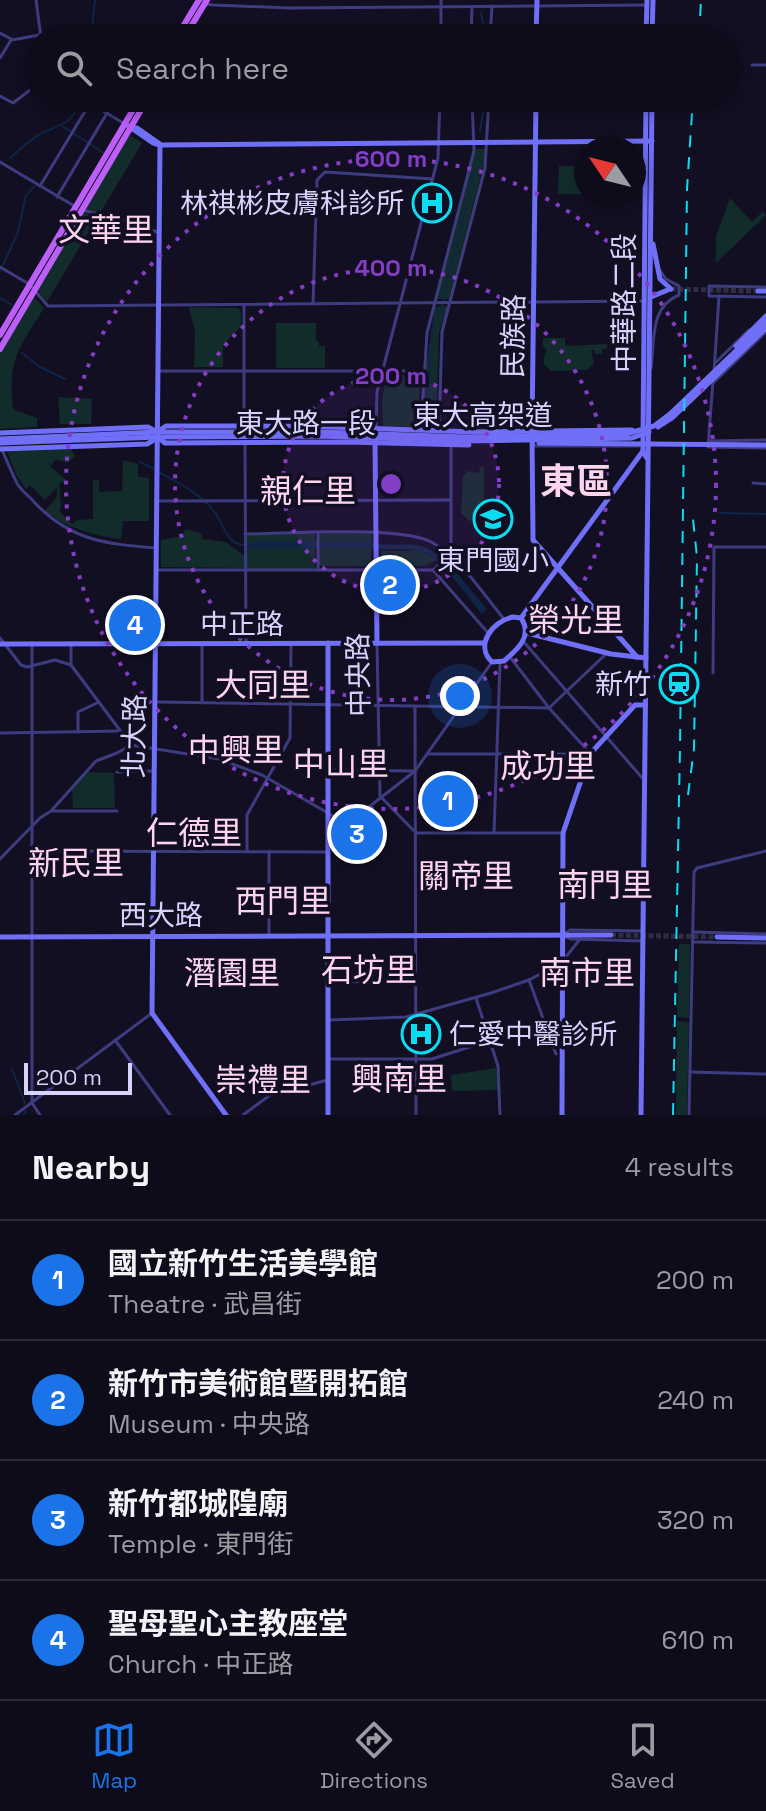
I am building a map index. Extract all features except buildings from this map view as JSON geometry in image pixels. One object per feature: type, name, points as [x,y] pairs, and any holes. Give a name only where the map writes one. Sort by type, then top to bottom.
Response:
[{"type":"main road","points":[[187,24],[204,1]]},
{"type":"main road","points":[[192,24],[204,1]]},
{"type":"main road","points":[[128,126],[134,112]]},
{"type":"main road","points":[[2,346],[5,332],[138,112]]},
{"type":"street","points":[[36,0],[39,24]]},
{"type":"street","points":[[441,0],[441,24]]},
{"type":"street","points":[[204,1],[289,8],[650,2]]},
{"type":"street","points":[[648,24],[650,2]]},
{"type":"street","points":[[650,2],[651,24]]},
{"type":"street","points":[[536,24],[537,3]]},
{"type":"street","points":[[471,24],[472,6]]},
{"type":"street","points":[[491,24],[492,6]]},
{"type":"street","points":[[0,33],[11,40],[24,39]]},
{"type":"street","points":[[0,58],[11,40]]},
{"type":"street","points":[[752,65],[766,65]]},
{"type":"street","points":[[0,96],[13,103],[24,95]]},
{"type":"street","points":[[40,186],[85,112]]},
{"type":"street","points":[[376,533],[377,392],[433,179],[440,143],[440,112]]},
{"type":"street","points":[[421,431],[427,333],[474,151],[472,112]]},
{"type":"street","points":[[439,431],[442,332],[485,168],[489,112]]},
{"type":"street","name":"民族路","points":[[536,112],[533,540],[637,657]]},
{"type":"street","name":"中華路二段","points":[[649,112],[651,372]]},
{"type":"street","points":[[57,197],[107,113],[137,128],[160,145],[649,141]]},
{"type":"street","name":"中華路二段","points":[[646,426],[644,301],[649,141]]},
{"type":"street","points":[[158,435],[160,145]]},
{"type":"street","points":[[0,162],[79,208],[160,233]]},
{"type":"street","points":[[313,304],[317,180],[320,174],[433,179]]},
{"type":"street","points":[[0,267],[32,288],[48,306],[644,301],[671,289],[660,279],[651,239]]},
{"type":"street","name":"中華路二段","points":[[645,448],[656,319],[665,303],[679,295],[679,286],[666,279],[657,265]]},
{"type":"street","points":[[766,289],[709,286],[709,296],[766,297]]},
{"type":"street","points":[[758,291],[766,289]]},
{"type":"street","points":[[719,296],[708,447],[766,444]]},
{"type":"street","points":[[244,305],[244,426]]},
{"type":"street","points":[[713,383],[766,322]]},
{"type":"street","name":"東大高架道","points":[[158,435],[466,437],[626,434],[654,426],[670,414],[716,365],[766,322]]},
{"type":"street","name":"東大高架道","points":[[320,434],[464,441],[641,436],[672,418],[766,322]]},
{"type":"street","points":[[158,371],[425,371]]},
{"type":"street","points":[[532,431],[636,429],[670,414]]},
{"type":"street","name":"東大路一段","points":[[645,448],[532,443],[165,443],[158,435],[166,426],[532,431],[646,426]]},
{"type":"street","points":[[0,442],[158,435]]},
{"type":"street","points":[[0,442],[147,444],[158,435]]},
{"type":"street","name":"北大路","points":[[152,1013],[158,435]]},
{"type":"street","points":[[709,441],[766,444]]},
{"type":"street","points":[[0,442],[19,486],[42,511],[64,528],[82,537],[108,543],[156,548]]},
{"type":"street","points":[[245,443],[246,644]]},
{"type":"street","points":[[532,443],[766,444]]},
{"type":"street","points":[[156,570],[433,570],[450,555],[451,445]]},
{"type":"street","points":[[641,1115],[648,469],[645,448]]},
{"type":"street","points":[[521,618],[645,448]]},
{"type":"street","points":[[634,465],[648,469]]},
{"type":"street","points":[[753,483],[766,484]]},
{"type":"street","points":[[156,501],[451,500]]},
{"type":"street","points":[[245,534],[318,536],[376,533],[420,537],[450,555],[504,619]]},
{"type":"street","name":"中央路","points":[[376,533],[380,796]]},
{"type":"street","points":[[318,536],[318,570]]},
{"type":"street","points":[[713,673],[714,547],[766,547]]},
{"type":"street","points":[[433,570],[489,634]]},
{"type":"street","points":[[521,618],[527,633],[523,641],[510,657],[500,663],[492,662],[484,652],[484,643],[489,634],[504,619],[521,618]]},
{"type":"street","points":[[527,633],[609,653],[646,658]]},
{"type":"street","points":[[0,638],[21,665],[31,667],[55,660],[71,665],[131,745]]},
{"type":"street","points":[[154,702],[549,708],[618,648],[618,638]]},
{"type":"street","points":[[523,641],[644,780]]},
{"type":"street","points":[[328,643],[328,1115]]},
{"type":"street","name":"中正路","points":[[2,644],[484,643]]},
{"type":"street","points":[[32,644],[32,1103],[40,1115]]},
{"type":"street","points":[[71,644],[71,665]]},
{"type":"street","points":[[202,644],[202,702]]},
{"type":"street","points":[[247,850],[247,815],[290,738],[291,644]]},
{"type":"street","points":[[510,657],[590,754]]},
{"type":"street","points":[[0,859],[51,811],[96,761],[131,745],[219,759],[268,779],[347,824],[415,771],[492,662]]},
{"type":"street","points":[[494,833],[500,663]]},
{"type":"street","points":[[78,732],[78,712],[99,702]]},
{"type":"street","points":[[562,1115],[563,833],[590,754],[635,705],[645,705]]},
{"type":"street","points":[[415,707],[416,1115]]},
{"type":"street","points":[[0,733],[120,731]]},
{"type":"street","points":[[428,754],[590,754]]},
{"type":"street","points":[[328,770],[415,771]]},
{"type":"street","points":[[117,772],[153,771]]},
{"type":"street","points":[[380,796],[416,833],[563,833]]},
{"type":"street","points":[[51,811],[117,811]]},
{"type":"street","points":[[269,850],[269,935]]},
{"type":"street","points":[[32,851],[329,852]]},
{"type":"street","points":[[689,1115],[694,872],[697,868],[766,851]]},
{"type":"street","name":"西大路","points":[[562,935],[570,930],[643,931]]},
{"type":"street","points":[[693,932],[766,938]]},
{"type":"street","name":"西大路","points":[[562,935],[580,939],[643,941]]},
{"type":"street","name":"西大路","points":[[0,937],[611,935]]},
{"type":"street","points":[[717,937],[766,938]]},
{"type":"street","points":[[693,942],[766,938]]},
{"type":"street","points":[[328,1020],[416,1015],[529,980],[562,962],[580,939]]},
{"type":"street","points":[[529,980],[556,1054]]},
{"type":"street","points":[[328,982],[416,981]]},
{"type":"street","points":[[475,997],[499,1073],[500,1115]]},
{"type":"street","points":[[15,1115],[152,1013],[226,1115]]},
{"type":"street","points":[[328,1059],[432,1059],[544,1023]]},
{"type":"street","points":[[115,1040],[170,1115]]},
{"type":"street","points":[[690,1072],[766,1074]]},
{"type":"street","points":[[243,1115],[270,1095],[328,1080]]},
{"type":"green space","points":[[129,135],[142,143],[100,213],[85,209]]},
{"type":"green space","points":[[476,149],[486,149],[483,167],[449,299],[437,299]]},
{"type":"green space","points":[[559,166],[574,166],[574,194],[558,194]]},
{"type":"green space","points":[[730,198],[752,222],[763,211],[766,215],[716,263],[716,236]]},
{"type":"green space","points":[[83,212],[98,216],[47,302],[37,289]]},
{"type":"green space","points":[[34,297],[44,308],[17,355],[12,391],[13,409],[37,418],[37,427],[0,429],[0,354]]},
{"type":"green space","points":[[448,306],[439,332],[436,426],[423,426],[425,372],[435,307]]},
{"type":"green space","points":[[189,307],[238,308],[241,311],[241,326],[223,345],[223,367],[194,367],[195,331]]},
{"type":"green space","points":[[276,323],[316,323],[316,341],[319,341],[319,346],[325,346],[325,368],[276,368]]},
{"type":"green space","points":[[543,338],[565,338],[565,346],[607,344],[607,349],[602,349],[602,354],[591,350],[594,363],[587,370],[551,371],[544,364],[547,350],[543,346]]},
{"type":"green space","points":[[387,375],[420,375],[418,427],[383,426],[382,399]]},
{"type":"green space","points":[[58,397],[92,399],[91,424],[60,424]]},
{"type":"green space","points":[[71,449],[75,456],[67,463],[56,459],[50,466],[68,482],[59,483],[59,511],[72,524],[77,520],[93,519],[93,480],[99,480],[99,492],[122,491],[123,460],[138,464],[138,477],[149,478],[149,521],[123,521],[121,539],[72,527],[45,511],[57,497],[57,487],[45,500],[30,485],[26,489],[7,451]]},
{"type":"green space","points":[[480,467],[484,467],[484,527],[480,527],[480,519],[469,521],[461,513],[463,476],[468,471],[479,473]]},
{"type":"green space","points":[[185,529],[201,533],[203,539],[225,542],[244,555],[244,568],[161,567],[161,540],[183,536]]},
{"type":"green space","points":[[372,533],[371,566],[319,566],[318,534]]},
{"type":"green space","points":[[245,534],[315,534],[315,570],[245,570]]},
{"type":"green space","points":[[420,550],[437,560],[424,566],[382,565],[381,551]]},
{"type":"green space","points":[[86,772],[114,773],[115,808],[73,808],[72,788]]},
{"type":"green space","points":[[679,944],[690,944],[689,1018],[677,1017]]},
{"type":"green space","points":[[677,1021],[689,1022],[687,1115],[676,1115]]},
{"type":"green space","points":[[496,1068],[499,1090],[452,1091],[451,1075]]},
{"type":"water","points":[[371,542],[422,546],[440,556],[487,609],[482,614],[445,569],[421,551],[247,548],[247,543]]},
{"type":"waterway","points":[[92,24],[95,0]]},
{"type":"waterway","points":[[481,13],[483,24]]},
{"type":"waterway","points":[[10,158],[38,135],[66,122],[74,112]]},
{"type":"waterway","points":[[480,132],[483,112]]},
{"type":"waterway","points":[[62,126],[104,153]]},
{"type":"waterway","points":[[427,421],[432,331],[441,310],[474,172]]},
{"type":"waterway","points":[[3,265],[18,232],[26,195],[35,186]]},
{"type":"waterway","points":[[0,298],[12,305]]},
{"type":"waterway","points":[[22,353],[40,367],[65,379]]},
{"type":"waterway","points":[[140,462],[154,469]]},
{"type":"waterway","points":[[160,473],[201,498],[213,510],[230,538],[246,545]]},
{"type":"waterway","points":[[720,513],[766,514]]},
{"type":"waterway","points":[[12,1069],[25,1103]]},
{"type":"waterway","points":[[24,1115],[26,1111]]},
{"type":"tunnel","points":[[671,289],[758,291]]},
{"type":"tunnel","points":[[611,935],[717,937]]},
{"type":"railway","points":[[700,24],[701,0]]},
{"type":"railway","points":[[673,1115],[687,189],[692,112]]},
{"type":"railway","points":[[688,795],[694,749],[697,557],[693,519]]},
{"type":"place","name":"林祺彬皮膚科診所","points":[[432,203]]},
{"type":"place","name":"東門國小","points":[[493,519]]},
{"type":"place","name":"新竹市美術館暨開拓館","points":[[390,585]]},
{"type":"place","name":"聖母聖心主教座堂","points":[[135,625]]},
{"type":"place","name":"新竹","points":[[679,684]]},
{"type":"place","name":"國立新竹生活美學館","points":[[448,801]]},
{"type":"place","name":"新竹都城隍廟","points":[[357,834]]},
{"type":"place","name":"仁愛中醫診所","points":[[421,1034]]},
{"type":"district","name":"文華里","points":[[106,230]]},
{"type":"district","name":"東區","points":[[576,482]]},
{"type":"district","name":"親仁里","points":[[308,491]]},
{"type":"district","name":"榮光里","points":[[576,620]]},
{"type":"district","name":"大同里","points":[[263,685]]},
{"type":"district","name":"中興里","points":[[236,750]]},
{"type":"district","name":"中山里","points":[[341,764]]},
{"type":"district","name":"成功里","points":[[548,766]]},
{"type":"district","name":"仁德里","points":[[194,833]]},
{"type":"district","name":"新民里","points":[[76,863]]},
{"type":"district","name":"關帝里","points":[[466,876]]},
{"type":"district","name":"南門里","points":[[605,885]]},
{"type":"district","name":"西門里","points":[[283,901]]},
{"type":"district","name":"石坊里","points":[[369,970]]},
{"type":"district","name":"潛園里","points":[[232,973]]},
{"type":"district","name":"南市里","points":[[587,973]]},
{"type":"district","name":"興南里","points":[[399,1079]]},
{"type":"district","name":"崇禮里","points":[[263,1080]]}]
